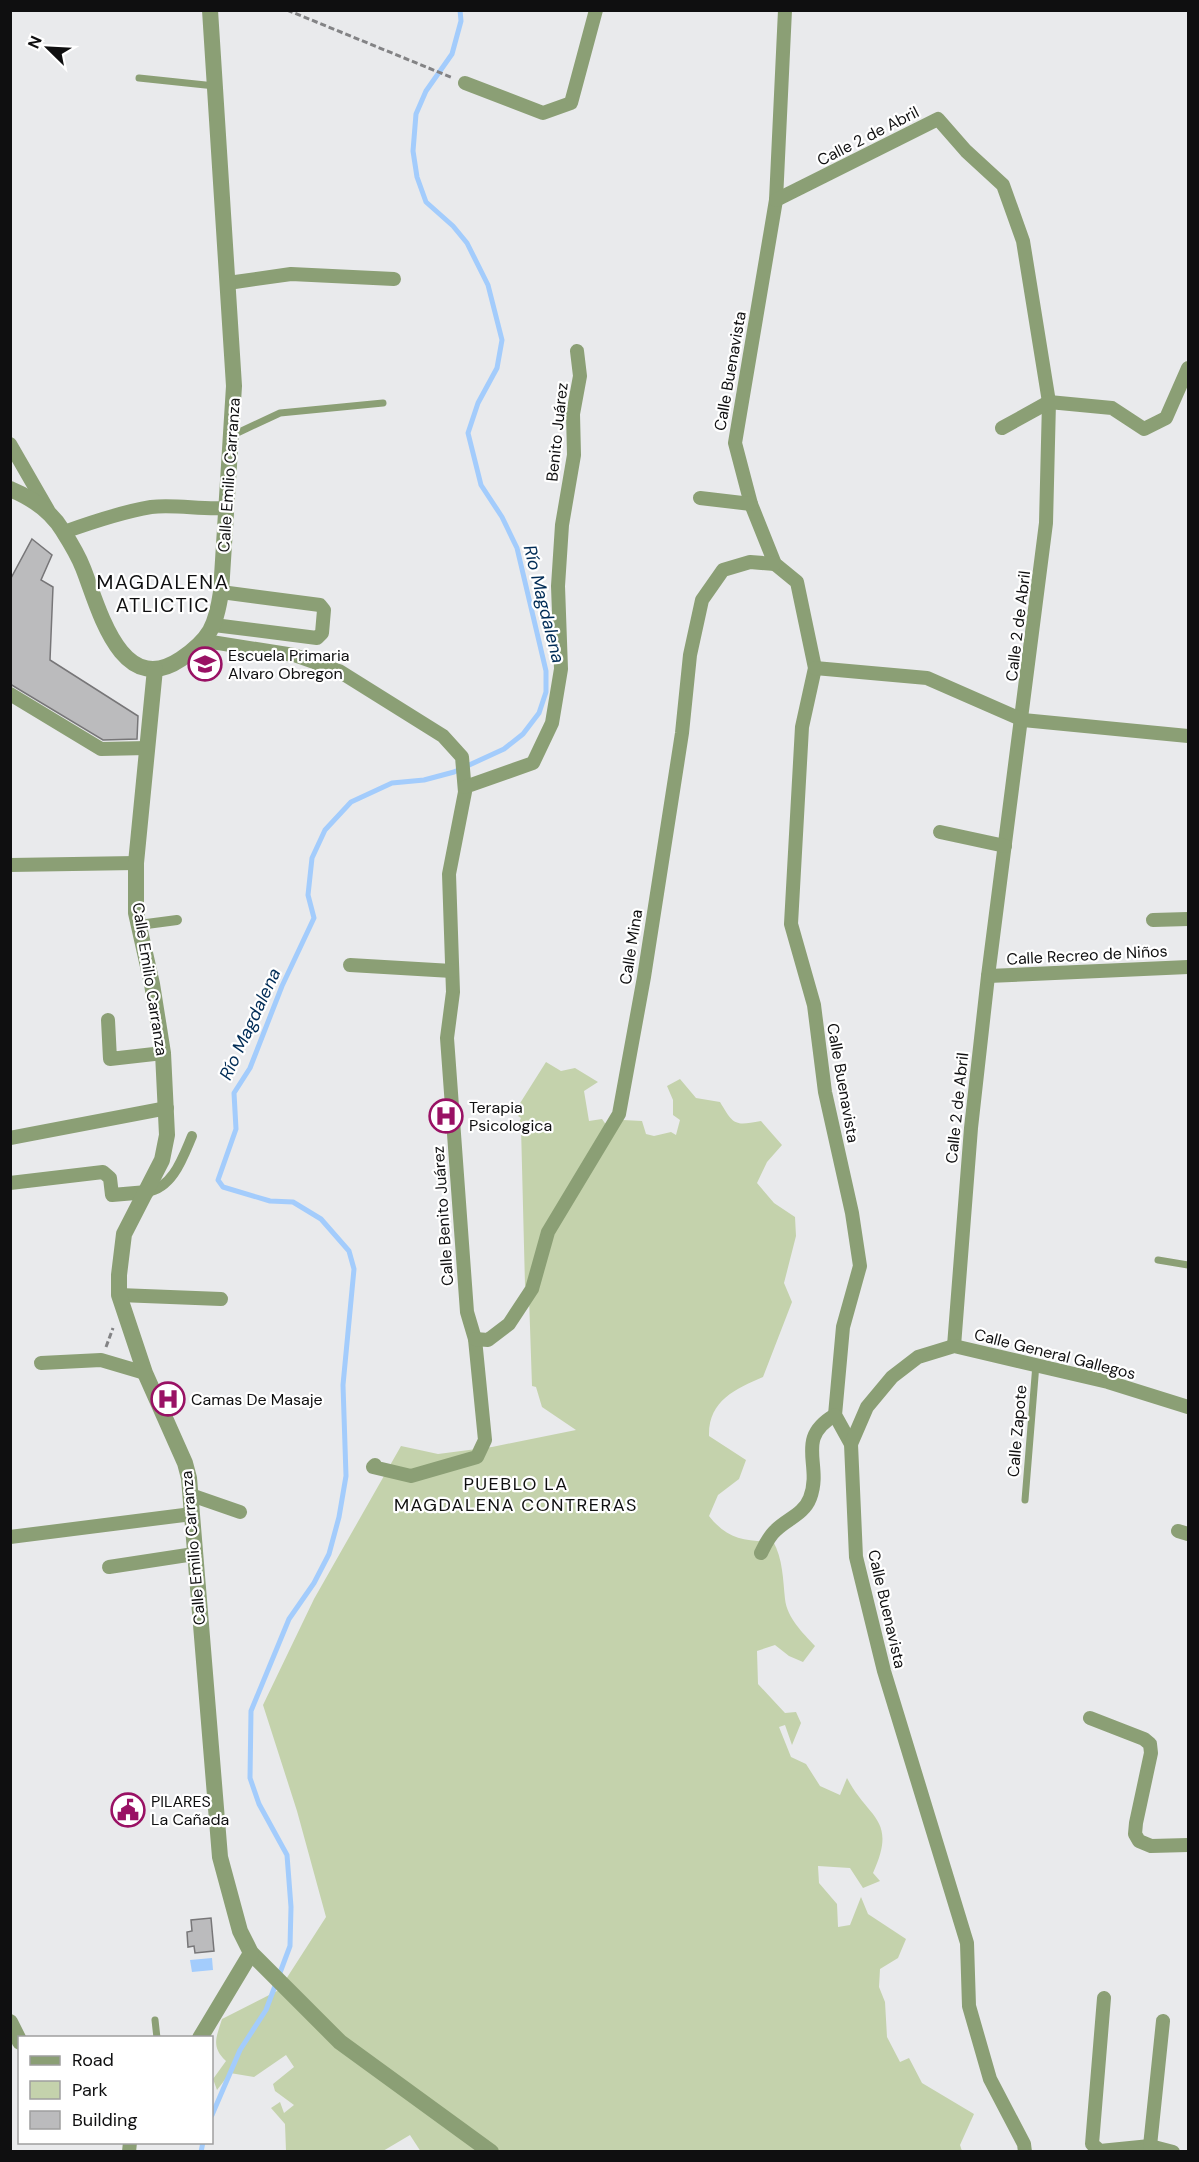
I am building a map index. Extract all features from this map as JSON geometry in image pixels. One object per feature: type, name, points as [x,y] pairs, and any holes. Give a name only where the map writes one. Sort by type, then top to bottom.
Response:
[{"type":"street","name":"Calle Emilio Carranza","points":[[210,10],[233,333],[233,435],[226,508],[222,592],[214,625],[205,641],[170,666],[155,669],[136,863],[136,913],[152,984],[163,1053],[167,1135],[162,1160],[124,1234],[119,1295],[145,1373],[185,1463],[191,1495],[220,1857],[240,1931],[251,1953]]},
{"type":"street","points":[[465,83],[543,113],[571,103],[596,10]]},
{"type":"street","name":"Calle Buenavista","points":[[785,10],[776,200],[735,443],[751,504],[775,564],[797,582],[815,668],[802,727],[791,924],[814,1005],[825,1092],[852,1213],[860,1266],[843,1328],[834,1415],[851,1444],[858,1568],[884,1671],[967,1943],[969,2006],[990,2079],[1025,2151]]},
{"type":"street","name":"Calle 2 de Abril","points":[[776,200],[938,119],[966,152],[1003,185],[1023,241],[1049,402],[1046,523],[1023,720],[988,976],[971,1128],[954,1346]]},
{"type":"street","points":[[228,283],[291,274],[394,279]]},
{"type":"street","name":"Benito Juárez","points":[[465,785],[533,763],[552,723],[561,669],[558,586],[562,525],[574,455],[573,414],[580,376],[577,351]]},
{"type":"street","points":[[1002,428],[1049,402],[1112,408],[1144,429],[1166,418],[1188,368]]},
{"type":"street","points":[[10,444],[82,566],[99,618],[113,642],[138,664],[155,669]]},
{"type":"street","points":[[10,489],[23,494],[50,514]]},
{"type":"street","points":[[700,498],[751,504]]},
{"type":"street","points":[[64,532],[102,519],[153,507],[204,510],[226,508]]},
{"type":"street","name":"Calle Mina","points":[[475,1339],[488,1340],[509,1324],[532,1289],[548,1232],[619,1114],[672,791],[690,656],[702,600],[723,570],[750,562],[775,564]]},
{"type":"street","points":[[214,625],[317,638],[322,633],[324,610],[320,605],[222,592]]},
{"type":"street","name":"Calle Benito Juárez","points":[[205,641],[294,655],[339,671],[443,736],[462,757],[465,785],[449,874],[453,992],[447,1038],[467,1312],[475,1339],[485,1440],[477,1457],[411,1476],[373,1467],[375,1465]]},
{"type":"street","points":[[815,668],[927,678],[1023,720],[1188,736]]},
{"type":"street","points":[[10,694],[101,749],[147,748]]},
{"type":"street","points":[[940,832],[1005,846]]},
{"type":"street","points":[[10,865],[136,863]]},
{"type":"street","points":[[1153,920],[1188,919]]},
{"type":"street","points":[[139,925],[177,920]]},
{"type":"street","points":[[350,965],[452,971]]},
{"type":"street","name":"Calle Recreo de Niños","points":[[988,976],[1188,967]]},
{"type":"street","points":[[108,1020],[110,1059],[163,1053]]},
{"type":"street","points":[[10,1138],[167,1108]]},
{"type":"street","points":[[10,1184],[103,1173],[110,1178],[112,1195],[155,1191],[175,1174],[192,1136]]},
{"type":"street","points":[[119,1295],[221,1299]]},
{"type":"street","name":"Calle General Gallegos","points":[[851,1444],[867,1407],[892,1377],[918,1357],[954,1346],[1036,1364],[1188,1407]]},
{"type":"street","points":[[41,1363],[101,1360],[145,1373]]},
{"type":"street","points":[[760,1553],[777,1529],[801,1511],[809,1500],[813,1484],[812,1441],[820,1424],[834,1415]]},
{"type":"street","points":[[191,1495],[240,1512]]},
{"type":"street","points":[[10,1537],[192,1514]]},
{"type":"street","points":[[109,1567],[194,1554]]},
{"type":"street","points":[[1090,1718],[1144,1739],[1150,1744],[1151,1753],[1136,1823],[1135,1834],[1139,1841],[1151,1846],[1188,1845]]},
{"type":"street","points":[[201,2036],[251,1953],[340,2042],[491,2151]]},
{"type":"street","points":[[1104,1998],[1092,2144],[1100,2151],[1150,2146],[1173,2151]]},
{"type":"street","points":[[1150,2146],[1163,2021]]},
{"type":"street","points":[[10,2022],[18,2038]]},
{"type":"lane","points":[[139,78],[215,86]]},
{"type":"lane","points":[[233,435],[280,413],[382,403]]},
{"type":"lane","points":[[1158,1260],[1188,1265]]},
{"type":"lane","name":"Calle Zapote","points":[[1025,1500],[1036,1364]]},
{"type":"lane","points":[[154,2020],[157,2036]]},
{"type":"path","points":[[286,10],[451,78]]},
{"type":"path","points":[[101,1360],[116,1318]]},
{"type":"green space","points":[[546,1062],[561,1071],[575,1068],[598,1082],[584,1091],[589,1121],[602,1119],[612,1133],[623,1120],[642,1121],[646,1134],[654,1136],[671,1132],[676,1135],[680,1120],[673,1115],[673,1100],[667,1086],[680,1079],[696,1098],[720,1102],[736,1122],[761,1121],[782,1145],[767,1162],[757,1183],[774,1203],[795,1217],[796,1236],[784,1283],[792,1302],[763,1377],[733,1392],[718,1405],[713,1414],[709,1436],[746,1460],[739,1479],[718,1495],[709,1516],[723,1530],[738,1538],[773,1541],[776,1548],[781,1562],[786,1606],[796,1625],[815,1646],[803,1662],[789,1656],[775,1645],[757,1651],[758,1684],[785,1713],[796,1712],[801,1723],[792,1745],[785,1725],[779,1727],[791,1757],[806,1764],[820,1786],[840,1795],[847,1778],[877,1820],[881,1830],[880,1855],[873,1873],[880,1881],[863,1888],[850,1868],[818,1866],[819,1883],[837,1904],[838,1927],[850,1925],[861,1897],[868,1914],[906,1939],[898,1958],[880,1969],[879,1987],[885,2002],[887,2037],[900,2062],[909,2058],[922,2083],[974,2114],[960,2145],[962,2151],[421,2152],[410,2135],[383,2151],[286,2151],[285,2124],[271,2108],[280,2102],[284,2113],[294,2105],[275,2091],[273,2084],[294,2067],[286,2055],[254,2077],[230,2073],[217,2090],[213,2079],[226,2061],[218,2051],[216,2042],[222,2019],[279,1990],[326,1917],[297,1811],[263,1705],[314,1599],[401,1446],[438,1454],[492,1447],[576,1430],[542,1407],[536,1387],[532,1386],[529,1297],[525,1285],[521,1127],[518,1125],[521,1110],[517,1108]]},
{"type":"water","points":[[212,1958],[213,1970],[192,1972],[190,1960]]},
{"type":"building","points":[[32,539],[52,555],[41,580],[53,587],[50,660],[138,716],[137,739],[103,740],[10,684],[10,580]]},
{"type":"building","points":[[211,1918],[214,1951],[195,1953],[194,1946],[188,1947],[187,1932],[192,1931],[191,1920]]},
{"type":"waterway","name":"Río Magdalena","points":[[213,2113],[240,2050],[266,2010],[290,1946],[291,1907],[287,1855],[259,1804],[250,1778],[251,1711],[289,1619],[314,1583],[329,1554],[339,1517],[346,1476],[343,1385],[354,1269],[349,1251],[321,1219],[293,1202],[270,1201],[223,1187],[218,1180],[236,1129],[234,1093],[250,1068],[282,986],[314,918],[308,895],[312,858],[325,830],[351,802],[392,783],[424,780],[454,772],[504,749],[523,734],[539,713],[546,692],[546,671],[517,548],[502,517],[481,485],[468,433],[478,403],[497,368],[502,340],[488,285],[467,243],[453,226],[426,202],[417,177],[413,151],[416,114],[426,91],[452,54],[461,21],[460,10]]},
{"type":"waterway","name":"Río Magdalena","points":[[201,2152],[203,2144]]},
{"type":"place","name":"Escuela Primaria Alvaro Obregon","points":[[205,664]]},
{"type":"place","name":"Terapia Psicologica","points":[[446,1116]]},
{"type":"place","name":"Camas De Masaje","points":[[168,1399]]},
{"type":"place","name":"PILARES La Cañada","points":[[128,1810]]},
{"type":"district","name":"MAGDALENA ATLICTIC","points":[[163,594]]},
{"type":"district","name":"PUEBLO LA MAGDALENA CONTRERAS","points":[[516,1494]]}]
